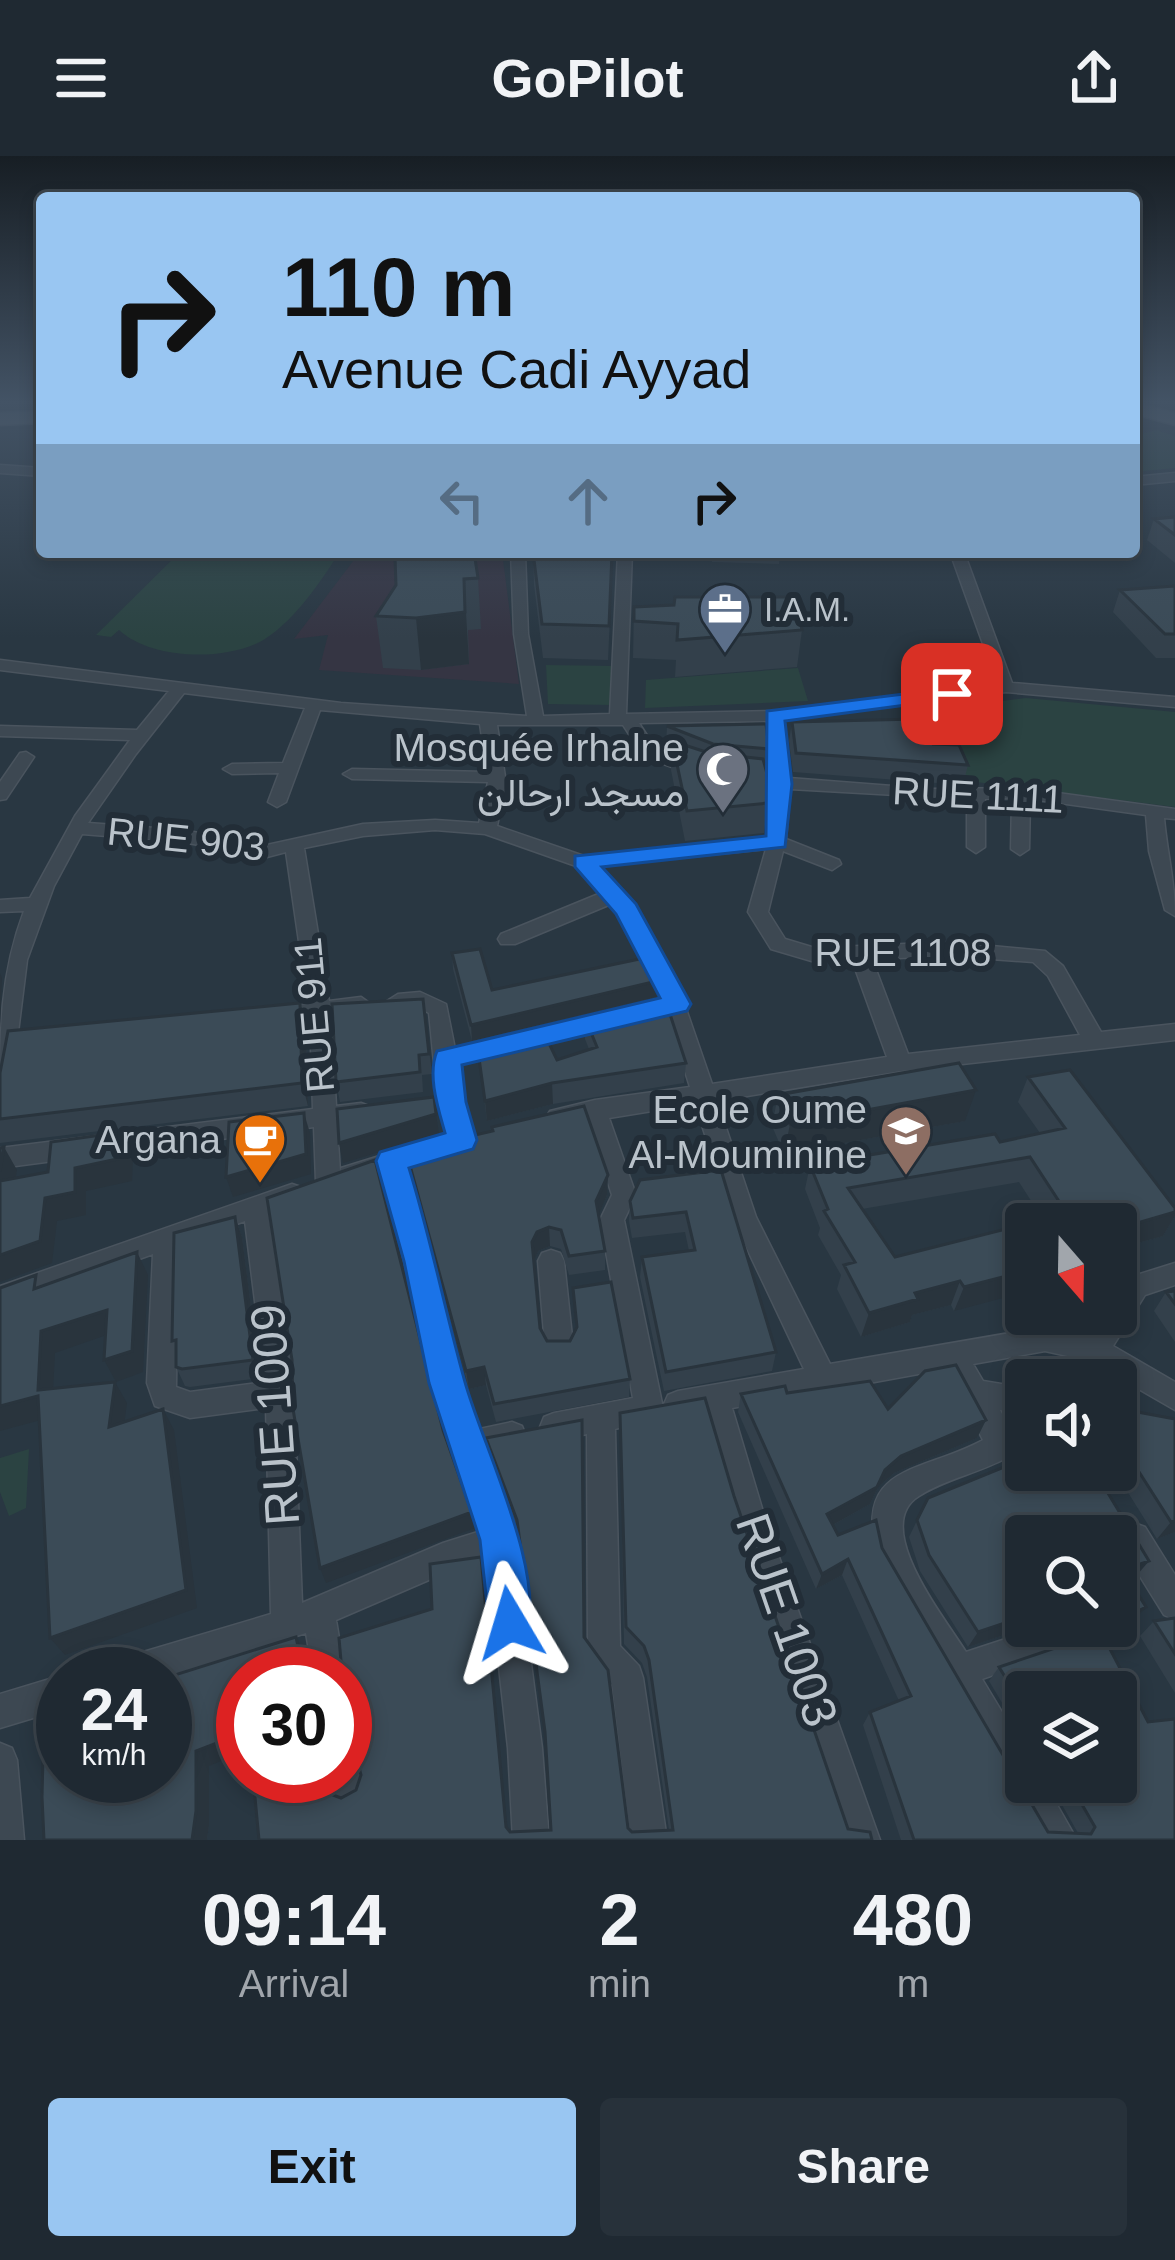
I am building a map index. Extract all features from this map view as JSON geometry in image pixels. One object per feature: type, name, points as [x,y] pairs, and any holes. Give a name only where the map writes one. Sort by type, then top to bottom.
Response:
[{"type":"street","points":[[518,558],[521,634],[536,722]]},
{"type":"street","points":[[625,558],[623,721],[650,753],[687,769],[720,775]]},
{"type":"street","points":[[959,558],[1006,687]]},
{"type":"street","points":[[0,665],[314,705],[536,722],[774,716],[1006,687],[1175,702]]},
{"type":"street","points":[[0,1089],[20,1042],[10,969],[38,904],[78,828],[141,735],[179,689]]},
{"type":"street","points":[[277,802],[314,705]]},
{"type":"street","name":"RUE 1108","points":[[774,716],[781,784],[777,842],[769,857],[758,912],[778,944],[794,952],[986,950],[1038,956],[1056,971],[1094,1040]]},
{"type":"street","points":[[488,720],[495,777],[488,829]]},
{"type":"street","points":[[0,731],[141,735]]},
{"type":"street","points":[[0,795],[26,757]]},
{"type":"street","points":[[232,769],[288,768]]},
{"type":"street","points":[[352,775],[495,777]]},
{"type":"street","name":"RUE 1111","points":[[752,780],[1021,793],[1175,814]]},
{"type":"street","points":[[1020,849],[1021,793]]},
{"type":"street","points":[[976,794],[976,847]]},
{"type":"street","points":[[1154,811],[1158,851],[1175,910]]},
{"type":"street","name":"RUE 903","points":[[78,828],[182,836],[253,850],[295,848],[404,825],[488,829],[583,862]]},
{"type":"street","points":[[583,862],[777,842],[832,864]]},
{"type":"street","name":"RUE 911","points":[[295,848],[320,1010],[328,1182]]},
{"type":"street","points":[[583,862],[615,895],[648,943],[654,1010],[702,1097],[744,1216],[823,1380]]},
{"type":"street","points":[[508,939],[615,895]]},
{"type":"street","points":[[0,906],[38,904]]},
{"type":"street","points":[[859,952],[900,1063]]},
{"type":"street","points":[[0,1298],[328,1182],[472,1138],[440,1104],[447,1058],[436,1005],[420,999],[254,1017]]},
{"type":"street","points":[[447,1058],[654,1010]]},
{"type":"street","points":[[538,1121],[900,1063],[1175,1032]]},
{"type":"street","points":[[0,1158],[387,1109]]},
{"type":"street","points":[[559,1346],[591,1288],[624,1195],[595,1109]]},
{"type":"street","points":[[391,1161],[465,1446],[500,1540],[531,1840]]},
{"type":"street","name":"RUE 1009","points":[[255,1207],[279,1394],[287,1625]]},
{"type":"street","points":[[166,1238],[161,1383],[165,1397],[190,1405],[279,1394]]},
{"type":"street","points":[[551,1261],[591,1288],[649,1408]]},
{"type":"street","points":[[1096,1350],[1136,1286],[1175,1274]]},
{"type":"street","points":[[465,1446],[649,1408],[1045,1339],[1096,1350],[1152,1379],[1168,1412]]},
{"type":"street","points":[[952,1353],[998,1434],[996,1448],[906,1487],[886,1505],[882,1520],[894,1562],[1059,1840]]},
{"type":"street","points":[[974,1392],[1005,1398]]},
{"type":"street","name":"RUE 1003","points":[[715,1399],[749,1515],[862,1840]]},
{"type":"street","points":[[601,1418],[604,1653],[627,1678],[649,1840]]},
{"type":"street","points":[[1113,1503],[1175,1604]]},
{"type":"street","points":[[192,1653],[287,1625],[443,1558],[500,1540]]},
{"type":"street","points":[[320,1612],[325,1647]]},
{"type":"street","points":[[961,1670],[1030,1647]]},
{"type":"street","points":[[0,1711],[36,1700]]},
{"type":"street","points":[[0,1760],[6,1840]]},
{"type":"shaded area","points":[[355,558],[503,558],[519,684],[319,670],[328,635],[294,639]]},
{"type":"green space","points":[[174,558],[336,558],[287,621],[265,639],[231,652],[170,652],[133,640],[119,630],[111,637],[96,635]]},
{"type":"green space","points":[[546,665],[614,666],[612,705],[548,704]]},
{"type":"green space","points":[[798,668],[808,701],[645,708],[646,680]]},
{"type":"green space","points":[[1026,698],[1175,712],[1175,807],[968,781],[934,734],[962,706]]},
{"type":"green space","points":[[29,1449],[26,1508],[9,1516],[0,1492],[0,1458]]},
{"type":"building","points":[[1175,517],[1175,535],[1154,519]]},
{"type":"building","points":[[395,558],[475,558],[478,578],[464,579],[465,612],[416,618],[376,616],[396,585]]},
{"type":"building","points":[[534,558],[612,558],[609,626],[542,624]]},
{"type":"building","points":[[1175,586],[1175,634],[1165,634],[1120,590]]},
{"type":"building","points":[[675,597],[795,597],[802,630],[677,640],[678,624],[634,621],[634,607],[674,605]]},
{"type":"building","points":[[917,719],[933,744],[959,745],[968,765],[796,753],[792,722]]},
{"type":"building","points":[[766,724],[769,749],[713,744],[667,726]]},
{"type":"building","points":[[672,741],[709,753],[763,759],[768,803],[687,811]]},
{"type":"building","points":[[480,949],[492,990],[649,957],[657,981],[471,1025],[452,953]]},
{"type":"building","points":[[423,999],[429,1054],[419,1055],[420,1072],[336,1082],[332,1004]]},
{"type":"building","points":[[665,999],[686,1063],[552,1083],[485,1101],[477,1044],[542,1029],[557,1060],[597,1047],[585,1018]]},
{"type":"building","points":[[300,1003],[302,1083],[0,1119],[0,1073],[8,1031]]},
{"type":"building","points":[[959,1063],[976,1090],[790,1124],[778,1095]]},
{"type":"building","points":[[1070,1070],[1175,1212],[1137,1223],[1137,1203],[1060,1203],[1030,1157],[848,1188],[895,1257],[1005,1229],[1005,1276],[964,1287],[960,1281],[915,1293],[918,1299],[869,1313],[844,1265],[855,1262],[824,1211],[828,1209],[810,1165],[995,1134],[1000,1142],[1065,1128],[1028,1077]]},
{"type":"building","points":[[434,1097],[436,1114],[339,1143],[337,1109]]},
{"type":"building","points":[[584,1106],[608,1175],[596,1201],[605,1251],[569,1256],[561,1230],[549,1227],[537,1232],[532,1242],[540,1328],[547,1341],[570,1341],[577,1327],[573,1288],[611,1282],[630,1379],[494,1404],[484,1367],[466,1371],[406,1151]]},
{"type":"building","points":[[304,1113],[306,1154],[226,1177],[229,1122]]},
{"type":"building","points":[[123,1132],[122,1158],[75,1168],[75,1192],[45,1198],[40,1241],[0,1255],[0,1181],[48,1172],[51,1142]]},
{"type":"building","points":[[375,1160],[443,1430],[472,1512],[320,1568],[293,1409],[292,1360],[267,1198]]},
{"type":"building","points":[[721,1170],[776,1352],[666,1372],[642,1257],[695,1250],[686,1212],[633,1218],[630,1201],[640,1180]]},
{"type":"building","points":[[235,1217],[253,1360],[176,1367],[176,1340],[172,1341],[174,1233]]},
{"type":"building","points":[[137,1252],[132,1351],[104,1360],[107,1310],[41,1331],[38,1390],[115,1382],[109,1427],[163,1409],[186,1590],[50,1638],[38,1396],[0,1406],[0,1288],[36,1275],[34,1289]]},
{"type":"building","points":[[956,1365],[986,1420],[901,1456],[885,1470],[877,1487],[827,1514],[838,1535],[876,1520],[882,1548],[1005,1758],[1005,1803],[1031,1803],[1048,1832],[1091,1834],[1095,1827],[1081,1803],[1137,1803],[1137,1701],[1148,1722],[1175,1719],[1175,1840],[914,1840],[870,1712],[911,1696],[848,1559],[822,1574],[741,1394],[785,1386],[787,1393],[870,1381],[888,1409],[925,1371]]},
{"type":"building","points":[[705,1398],[848,1829],[870,1832],[872,1840],[259,1840],[256,1803],[372,1803],[372,1647],[340,1647],[339,1638],[432,1609],[430,1564],[481,1557],[506,1827],[510,1832],[551,1830],[545,1732],[517,1520],[486,1438],[582,1420],[584,1637],[608,1670],[628,1828],[632,1832],[673,1830],[649,1660],[644,1646],[626,1627],[620,1413]]},
{"type":"building","points":[[1137,1412],[1175,1419],[1175,1521],[1171,1522],[1137,1469]]},
{"type":"building","points":[[1005,1467],[1005,1491],[1107,1491],[1121,1515],[1005,1515],[1005,1623],[978,1632],[929,1555],[917,1520],[928,1498]]},
{"type":"building","points":[[1137,1541],[1149,1561],[1137,1565]]},
{"type":"building","points":[[1175,1618],[1175,1654],[1154,1621]]},
{"type":"building","points":[[296,1637],[298,1647],[264,1647]]},
{"type":"building","points":[[1058,1647],[1109,1647],[1121,1671],[1005,1671],[1005,1677],[999,1667]]},
{"type":"building","points":[[216,1662],[216,1743],[196,1751],[192,1840],[44,1840],[42,1803],[192,1803],[192,1670]]},
{"type":"place","name":"I.A.M.","points":[[725,655]]},
{"type":"place","name":"Mosquée Irhalne مسجد ارحالن","points":[[723,815]]},
{"type":"place","name":"Ecole Oume Al-Mouminine","points":[[906,1177]]},
{"type":"place","name":"Argana","points":[[260,1185]]},
{"type":"route","points":[[510,1623],[500,1540],[465,1446],[421,1261],[391,1161],[462,1140],[451,1102],[447,1058],[677,1004],[627,910],[583,862],[777,842],[781,784],[774,716],[952,694]]}]
